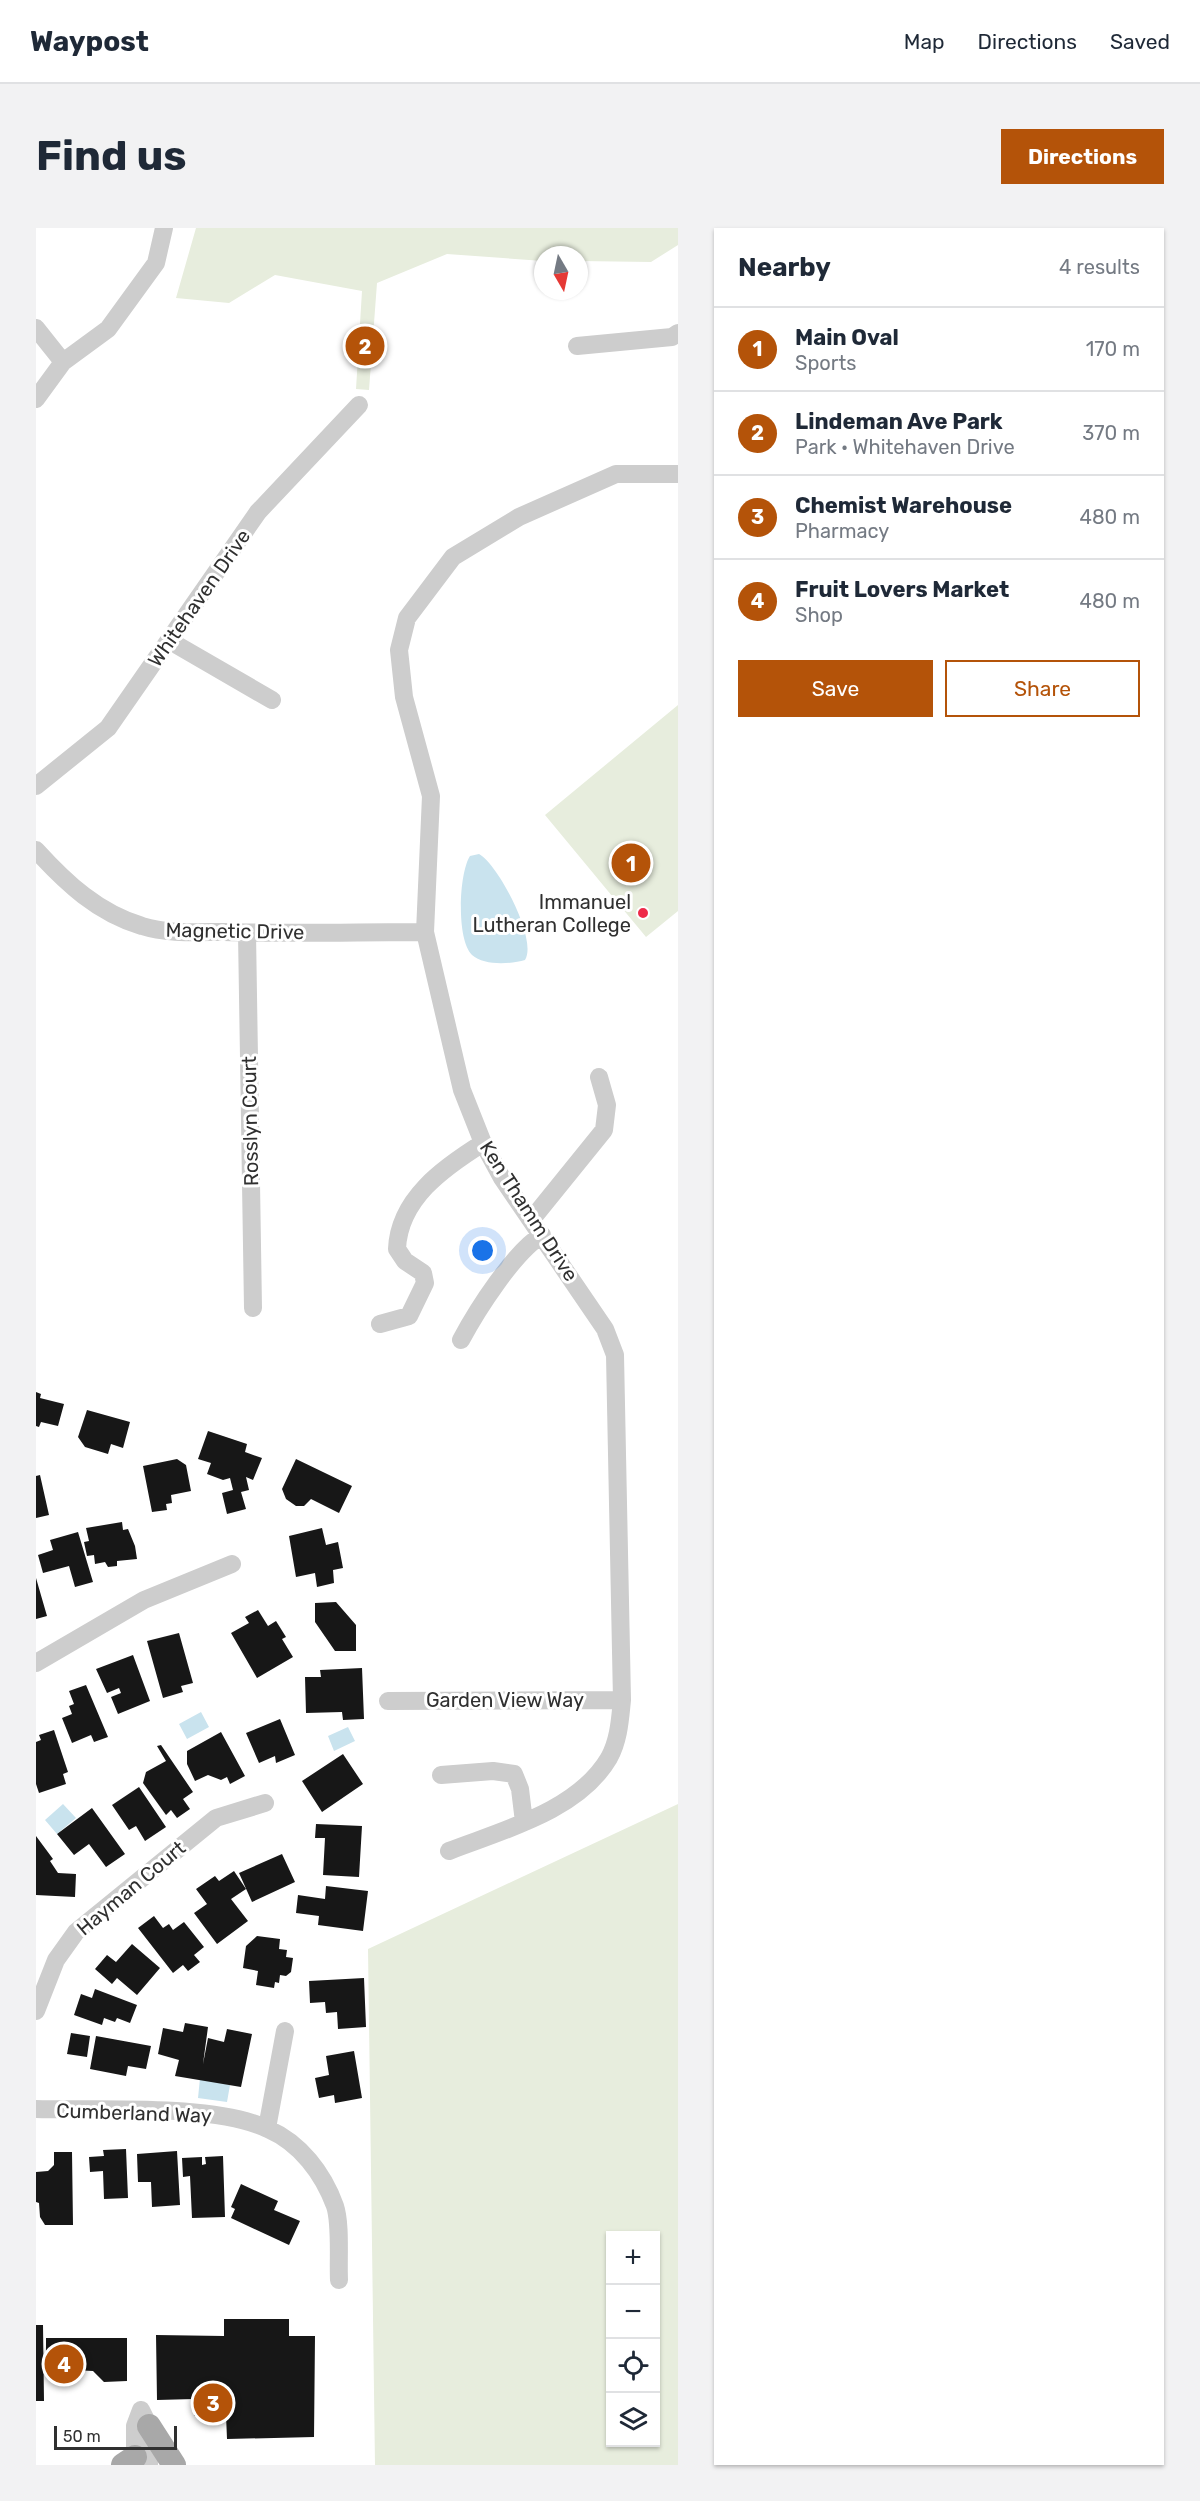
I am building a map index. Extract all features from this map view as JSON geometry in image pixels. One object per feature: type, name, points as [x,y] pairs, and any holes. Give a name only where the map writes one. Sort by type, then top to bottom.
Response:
[{"type":"main road","points":[[149,2426],[174,2465]]},
{"type":"street","points":[[36,399],[63,362],[108,329],[156,263],[164,228]]},
{"type":"street","points":[[36,328],[63,362]]},
{"type":"street","points":[[577,346],[676,341]]},
{"type":"street","name":"Whitehaven Drive","points":[[36,786],[108,728],[258,512],[360,405]]},
{"type":"street","name":"Ken Thamm Drive","points":[[449,1851],[524,1822],[568,1799],[595,1779],[610,1756],[618,1735],[622,1700],[615,1355],[605,1329],[502,1178],[483,1143],[462,1090],[424,932],[431,795],[404,698],[399,650],[407,618],[453,557],[519,517],[616,474],[678,474]]},
{"type":"street","points":[[170,641],[272,700]]},
{"type":"street","name":"Magnetic Drive","points":[[36,850],[63,880],[99,908],[142,927],[168,931],[247,933],[424,932]]},
{"type":"street","name":"Rosslyn Court","points":[[247,933],[253,1308]]},
{"type":"street","points":[[532,1219],[604,1130],[607,1105],[598,1077]]},
{"type":"street","points":[[380,1324],[409,1316],[425,1283],[423,1273],[405,1261],[397,1249],[402,1219],[420,1193],[439,1172],[483,1143]]},
{"type":"street","points":[[461,1340],[492,1291],[525,1249],[542,1234]]},
{"type":"street","points":[[36,1663],[144,1600],[232,1564]]},
{"type":"street","name":"Garden View Way","points":[[388,1701],[622,1700]]},
{"type":"street","points":[[441,1775],[494,1771],[514,1774],[520,1789],[524,1822]]},
{"type":"street","name":"Hayman Court","points":[[36,2011],[56,1960],[76,1932],[216,1818],[265,1803]]},
{"type":"street","points":[[267,2128],[285,2031]]},
{"type":"street","name":"Cumberland Way","points":[[36,2109],[214,2115],[267,2128],[287,2140],[311,2161],[335,2208],[339,2280]]},
{"type":"street","points":[[136,2463],[135,2426],[141,2410],[149,2426]]},
{"type":"green space","points":[[196,228],[678,228],[678,245],[651,262],[588,261],[588,246],[534,246],[534,260],[447,254],[377,283],[369,390],[356,389],[362,291],[275,275],[229,303],[176,298]]},
{"type":"green space","points":[[678,705],[678,911],[646,937],[545,815]]},
{"type":"green space","points":[[678,1804],[678,2465],[375,2465],[368,1949]]},
{"type":"water","points":[[479,854],[496,872],[514,903],[526,936],[528,950],[525,960],[505,963],[483,961],[472,955],[467,947],[461,921],[463,876],[470,856]]},
{"type":"water","points":[[201,1712],[209,1727],[187,1739],[179,1724]]},
{"type":"water","points":[[348,1727],[355,1741],[334,1751],[328,1736]]},
{"type":"water","points":[[63,1804],[76,1818],[57,1834],[45,1820]]},
{"type":"water","points":[[200,2078],[230,2085],[227,2102],[198,2098]]},
{"type":"building","points":[[36,1392],[41,1394],[40,1398],[64,1404],[58,1426],[41,1422],[39,1427],[36,1426]]},
{"type":"building","points":[[87,1410],[130,1422],[123,1448],[111,1444],[108,1454],[85,1447],[78,1437]]},
{"type":"building","points":[[208,1431],[247,1444],[245,1452],[262,1458],[253,1480],[246,1477],[249,1490],[241,1492],[246,1509],[227,1514],[222,1493],[233,1490],[230,1478],[223,1480],[207,1474],[211,1463],[198,1459]]},
{"type":"building","points":[[177,1459],[186,1465],[191,1491],[171,1495],[172,1503],[166,1504],[167,1510],[152,1512],[143,1466]]},
{"type":"building","points":[[296,1459],[352,1486],[339,1513],[311,1499],[304,1506],[296,1506],[286,1499],[282,1489]]},
{"type":"building","points":[[40,1475],[49,1515],[36,1518],[36,1476]]},
{"type":"building","points":[[122,1522],[123,1530],[128,1529],[135,1546],[137,1559],[117,1561],[117,1566],[108,1567],[105,1562],[95,1564],[94,1555],[87,1556],[84,1542],[89,1541],[86,1528]]},
{"type":"building","points":[[322,1528],[326,1545],[338,1542],[343,1568],[333,1570],[334,1583],[317,1587],[315,1573],[296,1577],[289,1536]]},
{"type":"building","points":[[78,1532],[93,1582],[75,1587],[69,1566],[43,1573],[38,1555],[53,1550],[50,1540]]},
{"type":"building","points":[[36,1578],[47,1616],[36,1619]]},
{"type":"building","points":[[336,1602],[356,1625],[356,1651],[335,1651],[315,1622],[315,1603]]},
{"type":"building","points":[[258,1610],[268,1626],[276,1621],[286,1637],[282,1639],[293,1657],[257,1678],[231,1633],[249,1623],[245,1617]]},
{"type":"building","points":[[179,1633],[193,1683],[181,1686],[183,1692],[163,1698],[147,1641]]},
{"type":"building","points":[[133,1655],[150,1701],[118,1714],[111,1697],[121,1693],[119,1688],[107,1693],[96,1669]]},
{"type":"building","points":[[362,1668],[364,1719],[343,1720],[342,1712],[306,1713],[305,1677],[321,1677],[320,1670]]},
{"type":"building","points":[[86,1685],[108,1737],[94,1742],[91,1735],[72,1743],[62,1718],[72,1714],[69,1706],[74,1704],[69,1691]]},
{"type":"building","points":[[280,1719],[295,1755],[276,1763],[275,1756],[259,1763],[246,1733]]},
{"type":"building","points":[[54,1730],[68,1772],[63,1774],[66,1784],[39,1793],[36,1784],[36,1742],[41,1740],[39,1735]]},
{"type":"building","points":[[221,1732],[245,1776],[230,1784],[227,1777],[221,1780],[208,1775],[195,1781],[187,1764],[187,1751]]},
{"type":"building","points":[[161,1745],[193,1792],[183,1799],[190,1809],[177,1818],[171,1810],[166,1815],[143,1783],[146,1772],[166,1761],[157,1746]]},
{"type":"building","points":[[343,1754],[363,1784],[322,1812],[302,1781]]},
{"type":"building","points":[[139,1787],[166,1827],[145,1841],[136,1826],[129,1830],[112,1805]]},
{"type":"building","points":[[92,1808],[125,1854],[106,1867],[89,1844],[74,1855],[57,1834]]},
{"type":"building","points":[[316,1824],[362,1826],[359,1877],[323,1875],[325,1838],[315,1838]]},
{"type":"building","points":[[36,1836],[53,1859],[50,1861],[58,1873],[76,1874],[75,1897],[36,1895]]},
{"type":"building","points":[[282,1854],[295,1882],[252,1902],[239,1873]]},
{"type":"building","points":[[234,1871],[246,1889],[231,1899],[248,1921],[217,1944],[194,1913],[207,1904],[196,1889],[215,1876],[219,1881]]},
{"type":"building","points":[[326,1886],[368,1891],[363,1931],[318,1925],[319,1916],[296,1913],[298,1895],[325,1899]]},
{"type":"building","points":[[154,1916],[163,1928],[169,1924],[173,1930],[184,1922],[204,1947],[194,1955],[200,1962],[188,1971],[183,1965],[173,1973],[138,1928]]},
{"type":"building","points":[[257,1936],[280,1939],[279,1949],[287,1950],[286,1957],[293,1958],[291,1972],[286,1976],[280,1975],[279,1983],[275,1982],[274,1988],[256,1985],[258,1971],[243,1968],[246,1946]]},
{"type":"building","points":[[132,1944],[160,1968],[137,1995],[117,1978],[112,1984],[95,1969],[107,1955],[116,1962]]},
{"type":"building","points":[[364,1978],[366,2027],[338,2029],[337,2012],[326,2013],[325,2002],[310,2003],[309,1981]]},
{"type":"building","points":[[95,1989],[137,2005],[130,2023],[117,2018],[115,2022],[104,2018],[102,2025],[74,2015],[81,1994],[92,1998]]},
{"type":"building","points":[[185,2023],[208,2027],[203,2064],[208,2038],[224,2042],[227,2029],[252,2034],[241,2087],[175,2076],[179,2060],[158,2054],[163,2028],[183,2032]]},
{"type":"building","points":[[71,2033],[90,2036],[87,2057],[67,2054]]},
{"type":"building","points":[[96,2036],[151,2046],[146,2069],[128,2066],[126,2076],[90,2069]]},
{"type":"building","points":[[354,2051],[362,2098],[335,2103],[334,2095],[319,2098],[315,2078],[329,2075],[326,2056]]},
{"type":"building","points":[[126,2149],[128,2198],[104,2199],[103,2171],[90,2172],[89,2157],[104,2156],[103,2150]]},
{"type":"building","points":[[177,2151],[180,2205],[152,2207],[151,2182],[138,2182],[137,2154]]},
{"type":"building","points":[[54,2152],[72,2152],[73,2225],[45,2225],[40,2217],[39,2203],[36,2202],[36,2172],[48,2171],[54,2165]]},
{"type":"building","points":[[223,2156],[225,2217],[192,2218],[190,2176],[183,2177],[182,2158],[202,2157],[202,2165],[206,2164],[205,2157]]},
{"type":"building","points":[[241,2184],[278,2201],[274,2210],[300,2221],[289,2245],[231,2218],[235,2209],[231,2207]]},
{"type":"building","points":[[224,2319],[289,2319],[289,2336],[315,2336],[314,2437],[227,2439],[226,2415],[194,2416],[194,2399],[157,2400],[156,2335],[224,2336]]},
{"type":"building","points":[[36,2325],[43,2325],[44,2401],[36,2401]]},
{"type":"building","points":[[46,2338],[127,2338],[127,2381],[104,2382],[93,2371],[72,2370],[72,2381],[51,2381],[52,2360],[46,2360]]},
{"type":"place","name":"Lindeman Ave Park","points":[[365,346]]},
{"type":"place","name":"Main Oval","points":[[631,863]]},
{"type":"place","name":"Immanuel Lutheran College","points":[[643,913]]},
{"type":"place","name":"Fruit Lovers Market","points":[[64,2364]]},
{"type":"place","name":"Chemist Warehouse","points":[[213,2403]]}]
